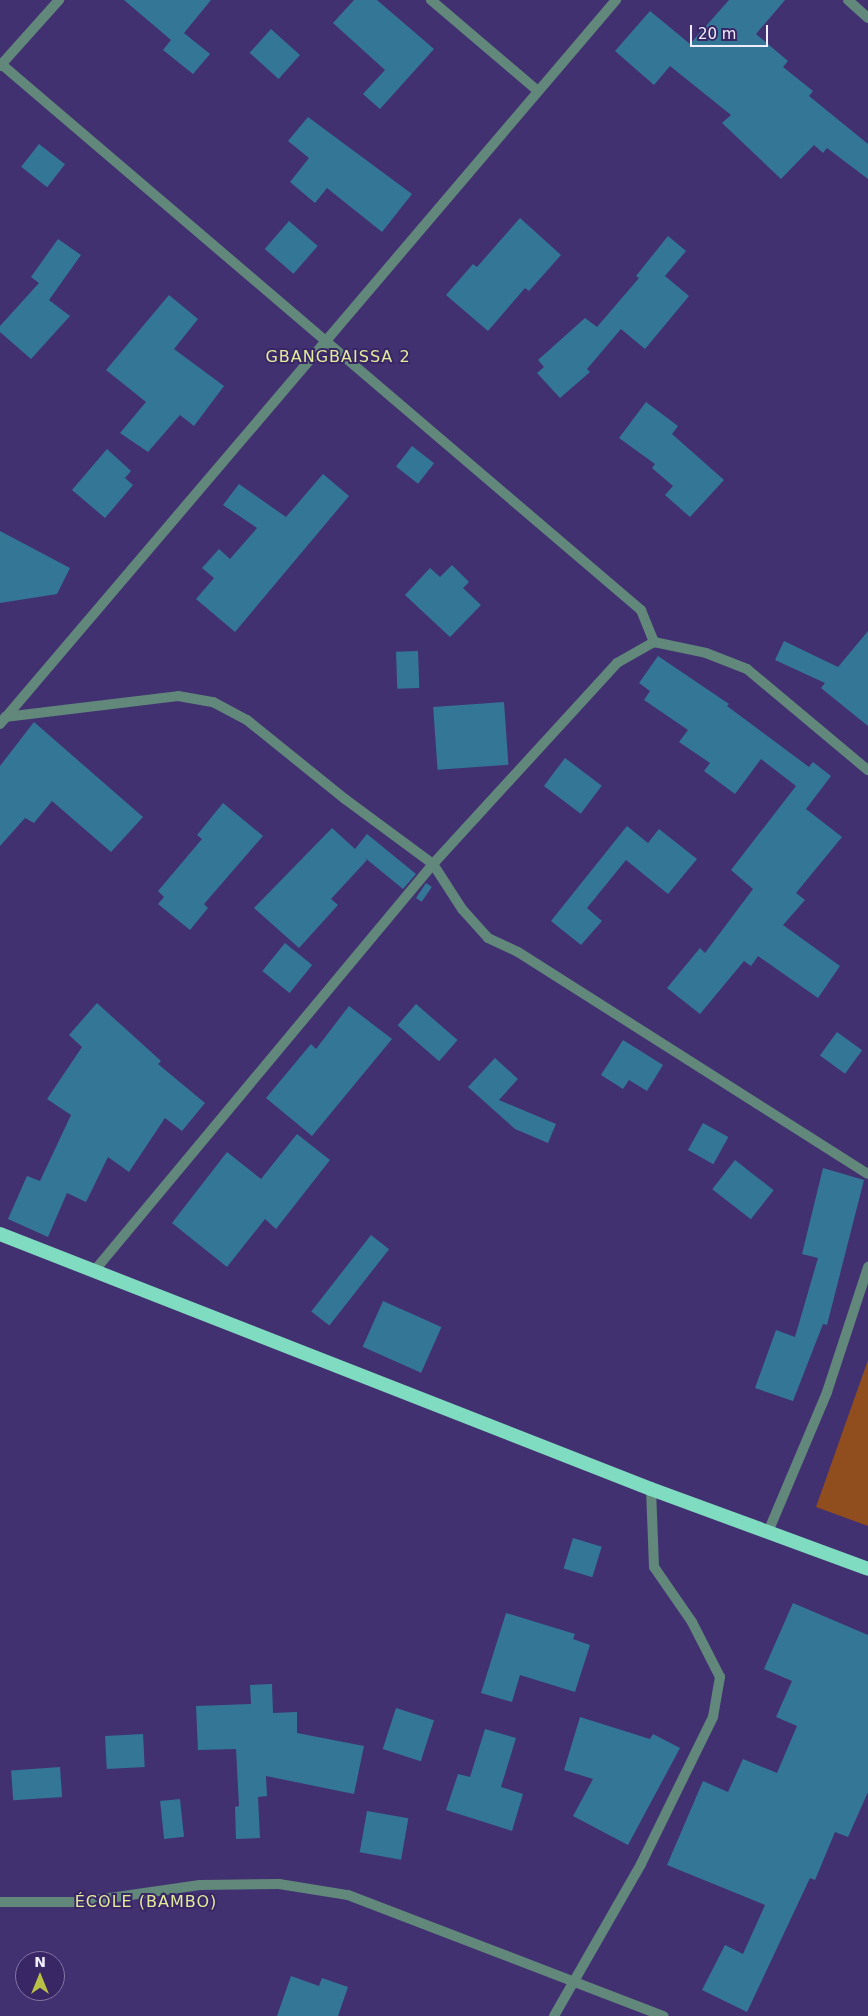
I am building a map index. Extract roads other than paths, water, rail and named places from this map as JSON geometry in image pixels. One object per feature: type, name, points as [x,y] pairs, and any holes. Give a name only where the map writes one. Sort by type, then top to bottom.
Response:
[{"type":"highway","points":[[0,1234],[650,1489],[868,1569]]},
{"type":"street","points":[[58,0],[0,64],[324,342],[641,610],[654,642]]},
{"type":"street","points":[[431,0],[538,91]]},
{"type":"street","points":[[3,721],[616,0]]},
{"type":"street","points":[[848,0],[868,18]]},
{"type":"street","points":[[95,1270],[433,864],[617,663],[654,642],[706,653],[747,669],[868,770]]},
{"type":"street","points":[[3,721],[178,696],[212,702],[247,720],[345,799],[433,864],[462,909],[488,938],[518,952],[868,1174]]},
{"type":"street","points":[[768,1532],[827,1392],[868,1267]]},
{"type":"street","points":[[554,2016],[576,1981],[641,1864],[713,1717],[720,1677],[692,1622],[654,1567],[650,1489]]},
{"type":"street","points":[[0,1902],[82,1902],[200,1885],[279,1884],[348,1895],[664,2016]]},
{"type":"district","name":"GBANGBAISSA 2","points":[[338,357]]},
{"type":"district","name":"ÉCOLE (BAMBO)","points":[[146,1902]]}]
